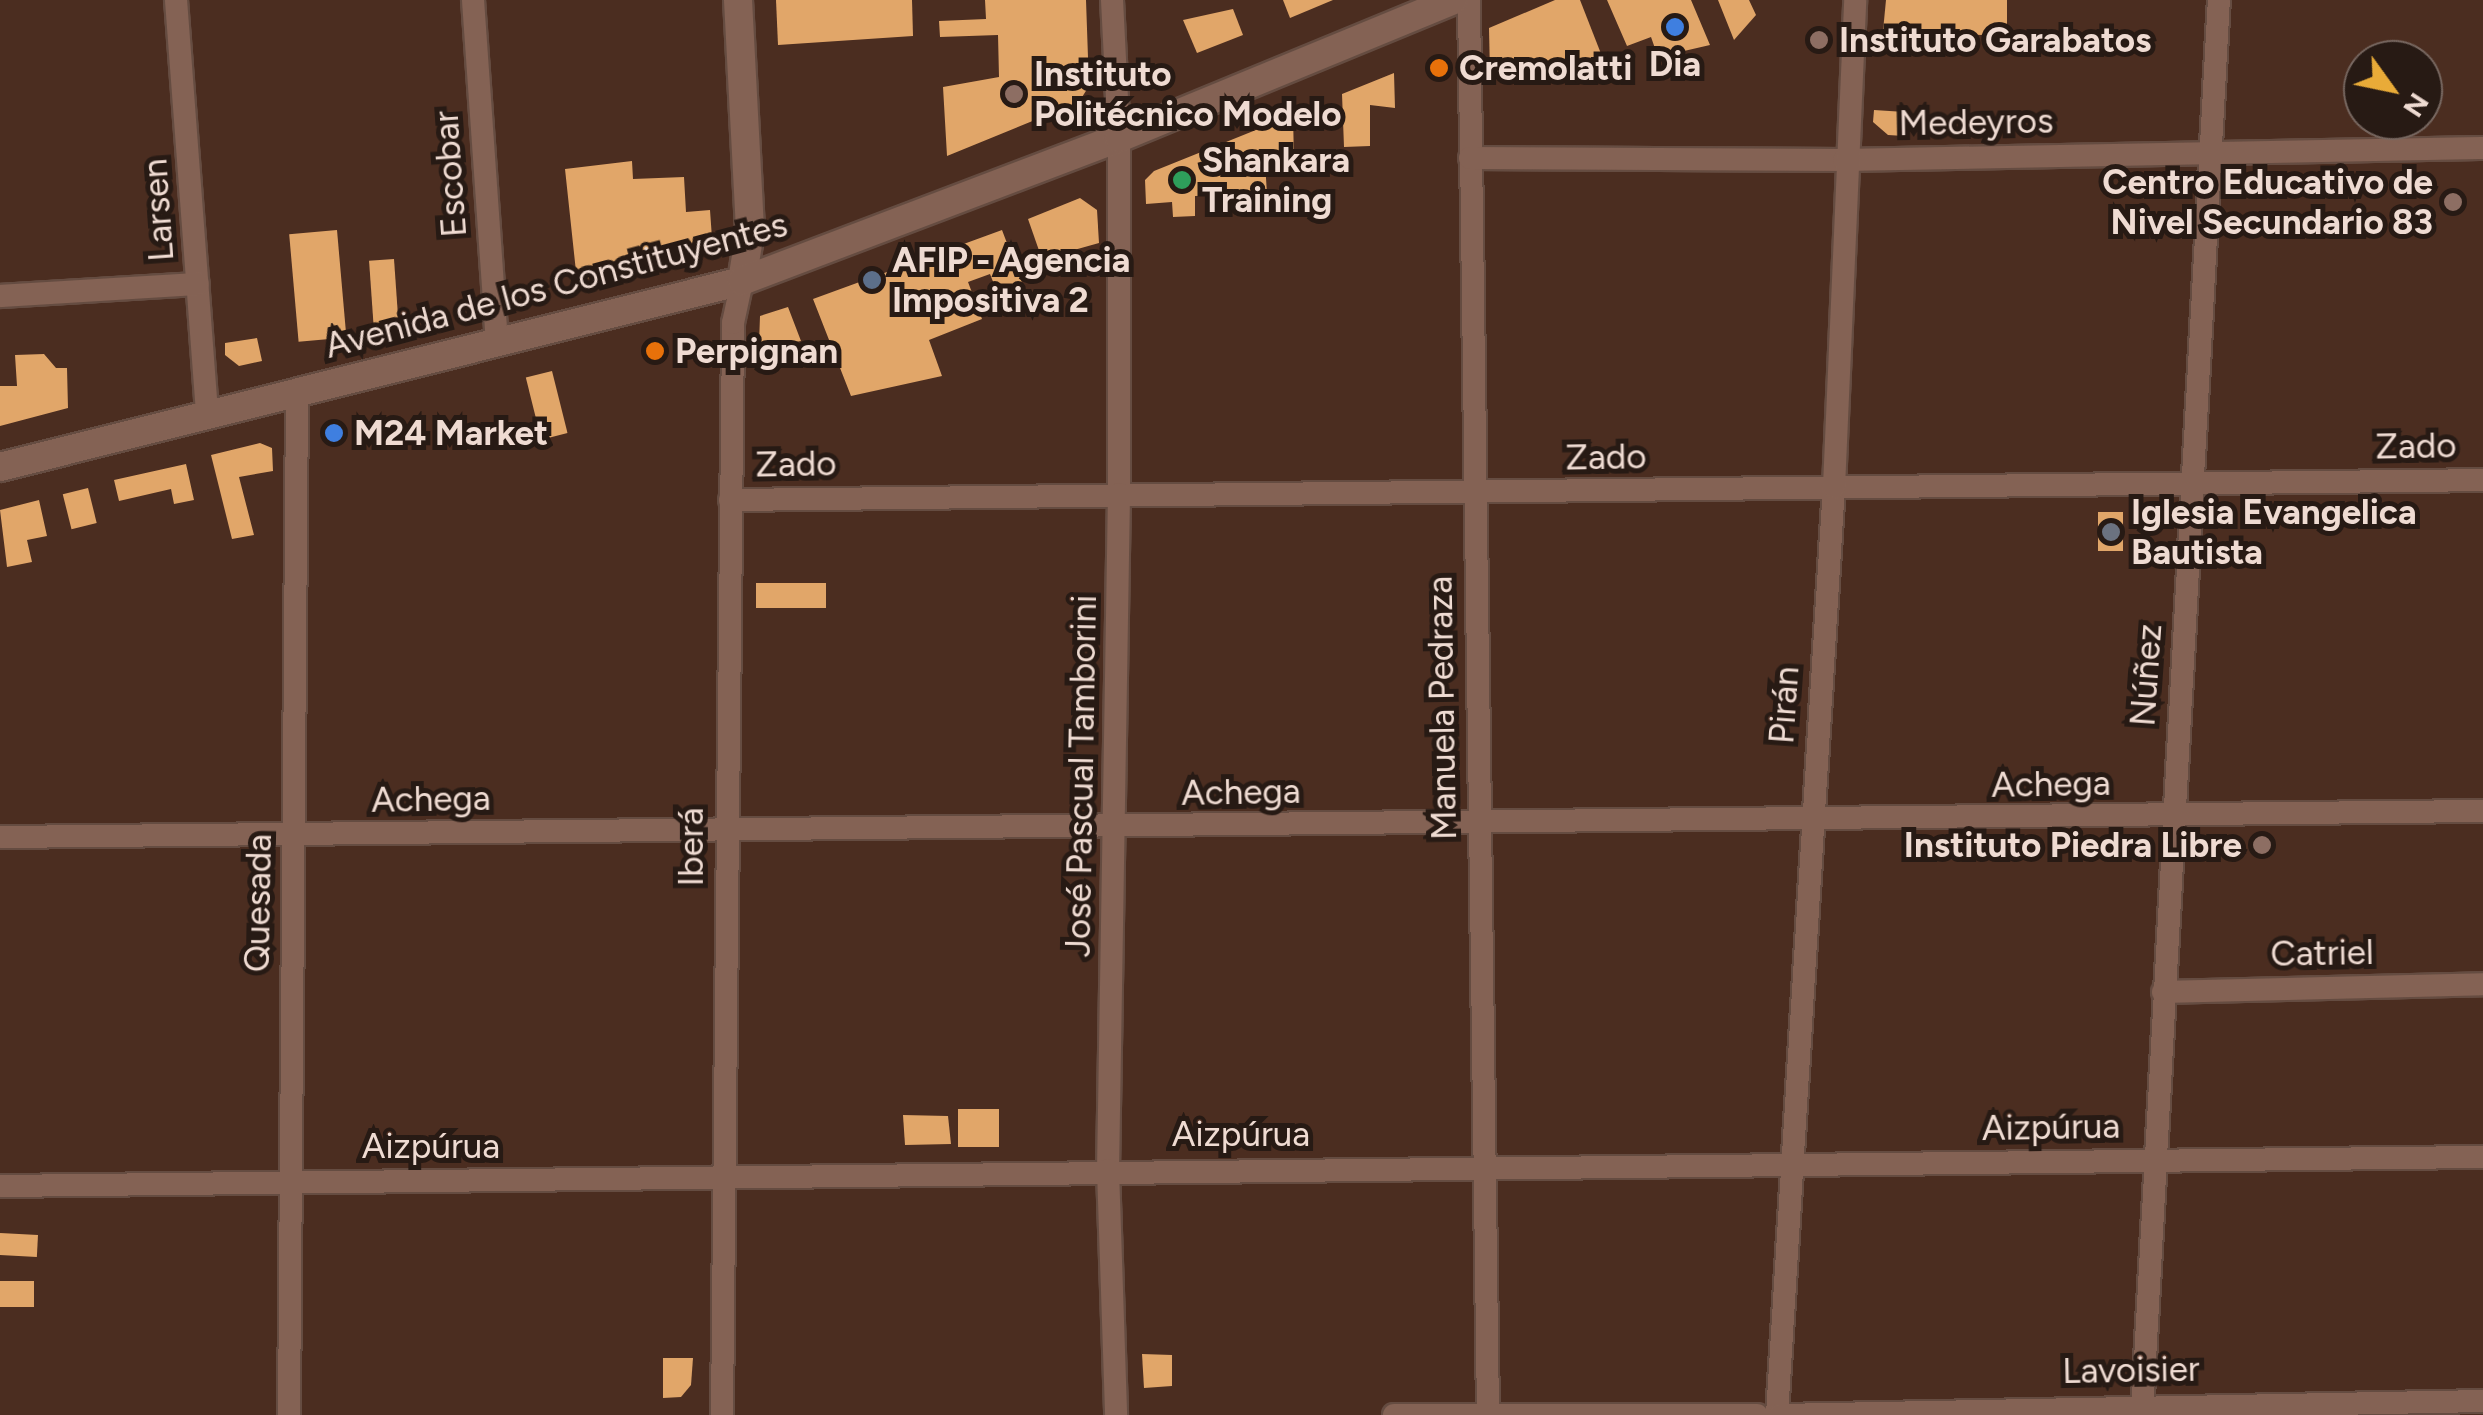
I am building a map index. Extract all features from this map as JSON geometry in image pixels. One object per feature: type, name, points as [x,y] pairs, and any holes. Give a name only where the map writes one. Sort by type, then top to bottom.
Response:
[{"type":"main road","points":[[738,0],[750,232],[742,281]]},
{"type":"main road","name":"Avenida de los Constituyentes","points":[[0,467],[742,281],[1119,138],[1453,0]]},
{"type":"street","name":"Larsen","points":[[176,0],[207,414]]},
{"type":"street","name":"Escobar","points":[[473,0],[497,342]]},
{"type":"street","name":"José Pascual Tamborini","points":[[1112,0],[1119,138],[1120,494],[1118,828],[1108,1170],[1116,1415]]},
{"type":"street","name":"Manuela Pedraza","points":[[1469,0],[1472,494],[1488,1414]]},
{"type":"street","name":"Pirán","points":[[1778,1415],[1790,1166],[1834,487],[1844,160],[1856,0]]},
{"type":"street","name":"Núñez","points":[[2142,1409],[2219,0]]},
{"type":"street","name":"Medeyros","points":[[1470,158],[1844,160],[2483,148]]},
{"type":"street","name":"Iberá","points":[[722,1415],[733,322],[742,281]]},
{"type":"street","points":[[0,296],[198,284]]},
{"type":"street","name":"Quesada","points":[[288,1415],[297,393]]},
{"type":"street","name":"Zado","points":[[730,500],[2483,480]]},
{"type":"street","name":"Achega","points":[[0,837],[1812,822],[2483,811]]},
{"type":"street","name":"Catriel","points":[[2163,992],[2483,984]]},
{"type":"street","name":"Aizpúrua","points":[[0,1186],[1108,1170],[2483,1157]]},
{"type":"street","name":"Lavoisier","points":[[1778,1415],[2483,1400]]},
{"type":"street","points":[[1394,1415],[1756,1415]]},
{"type":"building","points":[[776,0],[912,0],[913,36],[778,45]]},
{"type":"building","name":"Instituto Politécnico Modelo","points":[[985,0],[1086,0],[1089,86],[1079,102],[947,156],[943,87],[999,77],[998,35],[940,37],[939,21],[986,19]]},
{"type":"building","points":[[1283,0],[1333,0],[1290,18]]},
{"type":"building","points":[[1555,0],[1580,0],[1605,64],[1563,75],[1490,74],[1489,28]]},
{"type":"building","name":"Dia","points":[[1607,0],[1691,0],[1710,45],[1658,57],[1651,37],[1627,46]]},
{"type":"building","points":[[1718,0],[1749,0],[1756,15],[1734,40]]},
{"type":"building","points":[[1886,0],[2007,0],[2007,36],[1883,31]]},
{"type":"building","points":[[1233,9],[1243,35],[1197,53],[1183,20]]},
{"type":"building","points":[[1394,73],[1395,108],[1370,105],[1370,146],[1344,147],[1342,94]]},
{"type":"building","points":[[1874,110],[1905,112],[1904,136],[1888,135],[1873,122]]},
{"type":"building","points":[[1293,115],[1294,160],[1265,162],[1267,194],[1195,196],[1195,216],[1173,217],[1172,202],[1146,204],[1145,180],[1154,171]]},
{"type":"building","points":[[632,161],[633,179],[684,177],[686,212],[710,210],[712,238],[703,251],[577,281],[565,169]]},
{"type":"building","points":[[1080,198],[1097,210],[1099,243],[1042,259],[1028,219]]},
{"type":"building","points":[[337,230],[346,338],[299,342],[289,234]]},
{"type":"building","points":[[1002,230],[1024,288],[999,297],[990,274],[968,282],[982,319],[929,340],[942,376],[851,396],[813,299]]},
{"type":"building","points":[[394,259],[399,326],[374,328],[369,261]]},
{"type":"building","points":[[788,307],[801,341],[778,345],[777,370],[758,372],[760,316]]},
{"type":"building","points":[[257,338],[262,361],[239,366],[225,355],[225,343]]},
{"type":"building","points":[[44,354],[56,368],[67,368],[68,408],[0,426],[0,386],[17,386],[15,355]]},
{"type":"building","points":[[552,371],[567,433],[541,440],[526,378]]},
{"type":"building","points":[[260,443],[272,448],[273,471],[239,477],[254,535],[232,539],[211,455]]},
{"type":"building","points":[[186,464],[194,500],[174,504],[171,489],[119,501],[114,480]]},
{"type":"building","points":[[88,488],[97,523],[71,529],[63,494]]},
{"type":"building","points":[[39,500],[47,536],[27,540],[32,562],[7,567],[0,510]]},
{"type":"building","name":"Iglesia Evangelica Bautista","points":[[2098,512],[2123,512],[2123,551],[2098,551]]},
{"type":"building","points":[[756,583],[826,583],[826,608],[756,608]]},
{"type":"building","points":[[958,1109],[999,1109],[999,1147],[958,1147]]},
{"type":"building","points":[[903,1115],[948,1116],[951,1144],[905,1145]]},
{"type":"building","points":[[0,1233],[38,1235],[37,1257],[0,1255]]},
{"type":"building","points":[[0,1281],[34,1281],[34,1307],[0,1307]]},
{"type":"building","points":[[1142,1354],[1172,1355],[1172,1386],[1144,1388]]},
{"type":"building","points":[[663,1358],[693,1358],[691,1385],[681,1397],[663,1398]]},
{"type":"place","name":"Dia","points":[[1675,27]]},
{"type":"place","name":"Instituto Garabatos","points":[[1819,40]]},
{"type":"place","name":"Cremolatti","points":[[1439,68]]},
{"type":"place","name":"Instituto Politécnico Modelo","points":[[1014,94]]},
{"type":"place","name":"Shankara Training","points":[[1182,180]]},
{"type":"place","name":"Centro Educativo de Nivel Secundario 83","points":[[2453,202]]},
{"type":"place","name":"AFIP - Agencia Impositiva 2","points":[[872,280]]},
{"type":"place","name":"Perpignan","points":[[655,351]]},
{"type":"place","name":"M24 Market","points":[[334,433]]},
{"type":"place","name":"Iglesia Evangelica Bautista","points":[[2111,532]]},
{"type":"place","name":"Instituto Piedra Libre","points":[[2262,845]]}]
